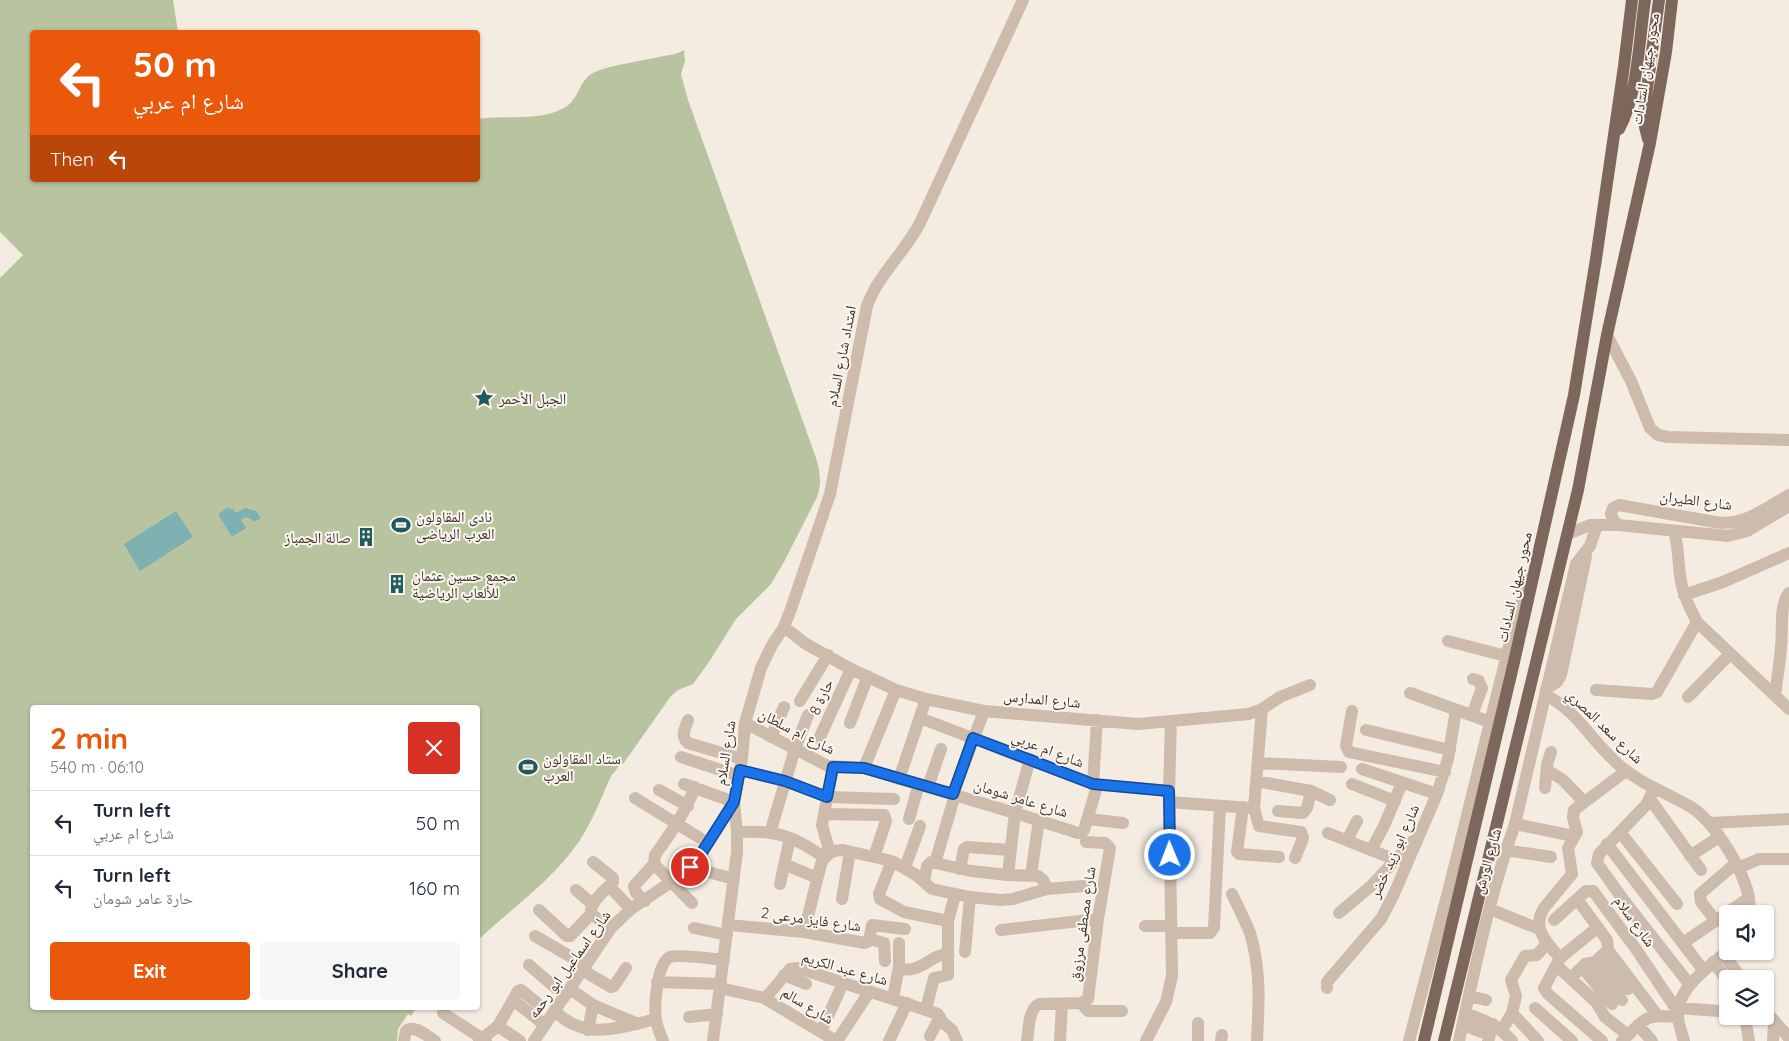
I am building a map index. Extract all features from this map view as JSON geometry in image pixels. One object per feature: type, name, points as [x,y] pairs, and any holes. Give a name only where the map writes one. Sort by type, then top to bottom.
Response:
[{"type":"main road","name":"محور جيهان السادات","points":[[1424,1041],[1574,395],[1596,259],[1632,0]]},
{"type":"main road","name":"محور جيهان السادات","points":[[1614,135],[1623,121],[1630,103],[1644,0]]},
{"type":"main road","name":"محور جيهان السادات","points":[[1650,143],[1645,127],[1644,111],[1659,0]]},
{"type":"main road","name":"محور جيهان السادات","points":[[1444,1041],[1568,534],[1607,335],[1650,143],[1666,52],[1672,0]]},
{"type":"street","name":"امتداد شارع السلام","points":[[784,627],[800,586],[830,494],[863,320],[870,297],[920,223],[1023,0]]},
{"type":"street","points":[[1607,335],[1632,380],[1650,428],[1658,435],[1668,437],[1789,440]]},
{"type":"street","name":"شارع الطيران","points":[[1618,525],[1613,520],[1611,514],[1613,508],[1619,505],[1730,523],[1745,519],[1789,495]]},
{"type":"street","name":"شارع الطيران","points":[[1568,534],[1582,527],[1597,524],[1719,537],[1747,531],[1789,506]]},
{"type":"street","name":"شارع الورش","points":[[1459,1041],[1505,850],[1515,824],[1545,692],[1557,682],[1561,675],[1586,552],[1593,540],[1597,524]]},
{"type":"street","points":[[1674,532],[1678,546],[1680,576],[1689,609],[1698,622],[1789,709]]},
{"type":"street","points":[[1684,595],[1723,582],[1789,553]]},
{"type":"street","points":[[1409,1041],[1506,656],[1523,595],[1535,568]]},
{"type":"street","points":[[1775,696],[1785,646],[1783,606],[1785,598],[1789,593]]},
{"type":"street","points":[[1596,690],[1652,694],[1656,692],[1698,622]]},
{"type":"street","name":"شارع المدارس","points":[[784,627],[799,640],[851,669],[896,690],[926,699],[984,711],[1138,724],[1249,714],[1262,709],[1280,697],[1310,685]]},
{"type":"street","name":"شارع السلام","points":[[713,1041],[734,878],[737,832],[734,802],[745,723],[761,668],[772,645],[784,627]]},
{"type":"street","points":[[1448,641],[1506,656]]},
{"type":"street","points":[[1688,697],[1730,654]]},
{"type":"street","points":[[800,701],[828,656]]},
{"type":"street","name":"حارة 8","points":[[820,739],[851,669]]},
{"type":"street","points":[[850,723],[868,676]]},
{"type":"street","points":[[1472,715],[1482,688],[1482,684],[1473,679]]},
{"type":"street","points":[[864,768],[896,690]]},
{"type":"street","name":"شارع سعد المصري","points":[[1545,692],[1566,708],[1612,759],[1652,794],[1693,808],[1710,823],[1737,866],[1745,884],[1749,905]]},
{"type":"street","points":[[1410,693],[1490,722]]},
{"type":"street","points":[[899,779],[926,699]]},
{"type":"street","points":[[771,737],[784,707]]},
{"type":"street","points":[[1262,709],[1256,781],[1237,852],[1238,854],[1279,857]]},
{"type":"street","name":"شارع ابو زيد خضر","points":[[1327,988],[1328,982],[1380,919],[1422,832],[1445,772],[1456,710]]},
{"type":"street","points":[[935,863],[954,795],[984,711]]},
{"type":"street","points":[[1352,711],[1346,746],[1349,752],[1445,772]]},
{"type":"street","points":[[770,832],[795,749],[808,715]]},
{"type":"street","name":"شارع ام عربي","points":[[920,718],[1093,784],[1220,806],[1248,808]]},
{"type":"street","points":[[688,720],[683,735],[684,740],[688,744],[740,768]]},
{"type":"street","points":[[1083,838],[1096,790],[1093,784],[1097,720]]},
{"type":"street","points":[[1146,1041],[1161,1014],[1170,989],[1173,963],[1169,796],[1171,721]]},
{"type":"street","name":"شارع ام سلطان","points":[[745,723],[822,764],[833,767],[864,768]]},
{"type":"street","points":[[1366,730],[1450,750]]},
{"type":"street","points":[[905,868],[914,822],[924,786],[941,749]]},
{"type":"street","points":[[1545,788],[1546,770],[1551,752]]},
{"type":"street","points":[[681,757],[740,768],[785,781],[827,797],[894,799]]},
{"type":"street","points":[[1008,875],[1015,813],[1030,759]]},
{"type":"street","points":[[1258,763],[1342,767]]},
{"type":"street","points":[[827,855],[822,825],[833,767]]},
{"type":"street","name":"شارع عامر شومان","points":[[864,768],[1039,820],[1078,833],[1083,838]]},
{"type":"street","points":[[1362,769],[1437,794]]},
{"type":"street","points":[[1546,770],[1563,780],[1584,802]]},
{"type":"street","points":[[1539,929],[1541,912],[1572,874],[1568,848],[1577,830],[1573,814],[1577,806],[1626,771]]},
{"type":"street","points":[[1256,781],[1311,791],[1330,800]]},
{"type":"street","points":[[1371,850],[1402,783]]},
{"type":"street","points":[[1352,784],[1395,801]]},
{"type":"street","points":[[645,900],[636,893],[634,886],[654,864],[655,855],[678,825],[688,806],[689,785],[734,802]]},
{"type":"street","points":[[659,790],[688,806]]},
{"type":"street","points":[[1278,811],[1303,813],[1307,808],[1311,791]]},
{"type":"street","points":[[1690,985],[1597,863],[1599,854],[1641,811],[1652,794],[1690,856],[1701,870]]},
{"type":"street","points":[[635,798],[708,843]]},
{"type":"street","name":"شارع اسماعيل ابو رحمه","points":[[534,1041],[611,928],[631,909],[690,867],[734,802]]},
{"type":"street","points":[[1145,926],[1210,933],[1214,928],[1220,806]]},
{"type":"street","points":[[1248,808],[1259,826],[1302,832],[1302,838],[1295,858]]},
{"type":"street","points":[[824,814],[884,815],[886,821],[874,857]]},
{"type":"street","points":[[1088,819],[1124,824]]},
{"type":"street","points":[[1710,823],[1789,819]]},
{"type":"street","points":[[1031,875],[1039,820]]},
{"type":"street","points":[[1347,840],[1357,821]]},
{"type":"street","points":[[1515,824],[1574,836]]},
{"type":"street","points":[[737,832],[770,832],[801,842],[827,855]]},
{"type":"street","points":[[1328,832],[1396,860]]},
{"type":"street","points":[[1339,913],[1370,886],[1422,832]]},
{"type":"street","points":[[1620,832],[1677,904]]},
{"type":"street","points":[[1690,856],[1719,837]]},
{"type":"street","points":[[780,884],[790,838]]},
{"type":"street","name":"شارع مصطفى مرزوق","points":[[1028,1041],[1032,1011],[1035,1006],[1040,1004],[1084,1002],[1088,999],[1098,919],[1110,848],[1105,843],[1083,838]]},
{"type":"street","points":[[1607,844],[1683,943],[1717,959],[1731,970]]},
{"type":"street","points":[[960,869],[964,849],[967,847],[1010,850]]},
{"type":"street","points":[[804,932],[821,864],[827,855],[836,850],[892,861],[905,868],[932,889],[955,895],[1001,900],[1013,899],[1048,889],[1084,886]]},
{"type":"street","points":[[1505,850],[1551,856]]},
{"type":"street","points":[[842,899],[850,852]]},
{"type":"street","points":[[1716,921],[1701,902],[1700,894],[1737,866],[1759,859],[1789,859]]},
{"type":"street","points":[[892,861],[879,894],[880,898],[904,912],[948,921]]},
{"type":"street","points":[[539,910],[567,936],[570,936],[613,882],[614,878],[593,862]]},
{"type":"street","points":[[924,882],[928,864],[935,863],[960,869],[1008,875],[1038,876],[1048,889]]},
{"type":"street","points":[[654,864],[692,903]]},
{"type":"street","points":[[784,864],[817,878]]},
{"type":"street","points":[[690,867],[734,878]]},
{"type":"street","points":[[610,885],[631,909]]},
{"type":"street","points":[[576,890],[611,928]]},
{"type":"street","name":"شارع سلام","points":[[1577,899],[1586,891],[1593,891],[1636,949],[1678,1012]]},
{"type":"street","points":[[1232,894],[1250,934],[1257,963],[1259,992],[1257,1041]]},
{"type":"street","points":[[926,1009],[934,978],[948,975],[948,921],[955,895]]},
{"type":"street","points":[[965,952],[970,897]]},
{"type":"street","points":[[1683,943],[1749,898]]},
{"type":"street","points":[[1554,920],[1577,899],[1607,940],[1596,959],[1570,978]]},
{"type":"street","points":[[1611,914],[1625,902]]},
{"type":"street","points":[[1490,909],[1539,929],[1570,978],[1599,1006],[1605,1017],[1625,1038],[1644,1020],[1658,1016],[1678,1012],[1719,1012]]},
{"type":"street","points":[[1001,930],[1098,919]]},
{"type":"street","name":"شارع فايز مرعى 2","points":[[694,928],[804,932],[865,943],[869,941],[872,924],[905,929]]},
{"type":"street","points":[[1598,927],[1558,961],[1545,984],[1545,990],[1602,1041]]},
{"type":"street","points":[[535,936],[611,987],[614,986],[626,968]]},
{"type":"street","points":[[1636,949],[1652,936]]},
{"type":"street","points":[[869,939],[884,943],[885,961]]},
{"type":"street","points":[[893,998],[899,969],[899,943]]},
{"type":"street","points":[[1464,1019],[1485,1036],[1498,1027],[1512,1013],[1515,992],[1511,980],[1522,959],[1537,955],[1548,943]]},
{"type":"street","points":[[899,969],[916,969],[939,955],[948,954]]},
{"type":"street","points":[[663,1041],[656,1019],[655,1001],[657,982],[665,962],[672,957],[724,960]]},
{"type":"street","points":[[1596,959],[1637,1001]]},
{"type":"street","points":[[1596,959],[1617,1002]]},
{"type":"street","points":[[1596,959],[1658,1016]]},
{"type":"street","points":[[1684,1041],[1678,1012],[1681,999],[1690,985],[1717,959]]},
{"type":"street","points":[[530,965],[567,992],[638,1024]]},
{"type":"street","name":"شارع عبد الكريم","points":[[764,998],[790,969],[798,968],[938,1014],[944,1024],[952,1030],[957,1041]]},
{"type":"street","points":[[784,975],[806,984]]},
{"type":"street","points":[[657,982],[720,986],[764,998]]},
{"type":"street","points":[[821,1032],[843,983]]},
{"type":"street","points":[[443,1013],[482,1040],[498,1026],[518,992],[521,990],[536,1002]]},
{"type":"street","points":[[840,1040],[870,991]]},
{"type":"street","points":[[1535,1008],[1548,994]]},
{"type":"street","points":[[1469,996],[1486,1000]]},
{"type":"street","name":"شارع سالم","points":[[764,998],[821,1032],[840,1040]]},
{"type":"street","points":[[1515,999],[1535,1008],[1572,1041]]},
{"type":"street","points":[[512,1000],[545,1025]]},
{"type":"street","points":[[1084,1002],[1085,1008],[1088,1011],[1122,1011]]},
{"type":"street","points":[[889,1041],[907,1003]]},
{"type":"street","points":[[1060,1041],[1062,1004]]},
{"type":"street","points":[[588,1030],[593,1005]]},
{"type":"street","points":[[555,1011],[564,1021],[575,1027],[588,1030],[613,1029],[656,1019]]},
{"type":"street","points":[[1512,1013],[1538,1041]]},
{"type":"street","points":[[689,1017],[717,1014]]},
{"type":"street","points":[[930,1036],[940,1017]]},
{"type":"street","points":[[1464,1019],[1498,1027],[1512,1041]]},
{"type":"street","points":[[1198,1023],[1198,1041]]},
{"type":"street","points":[[1774,1023],[1789,1038]]},
{"type":"street","points":[[1638,1025],[1652,1041]]},
{"type":"street","points":[[1746,1025],[1749,1041]]},
{"type":"street","points":[[1773,1041],[1774,1025]]},
{"type":"street","points":[[498,1026],[520,1041]]},
{"type":"street","points":[[405,1036],[409,1028],[414,1028],[435,1041]]},
{"type":"green space","name":"نادى المقاولون العرب الرياضى","points":[[0,0],[173,0],[178,30],[30,30],[30,182],[480,182],[480,119],[535,116],[557,111],[567,106],[575,98],[586,79],[595,72],[618,65],[675,54],[684,50],[685,61],[681,74],[688,100],[816,458],[820,487],[817,497],[771,584],[736,619],[693,684],[678,690],[671,696],[623,764],[621,763],[612,774],[580,840],[545,881],[480,938],[480,705],[30,705],[30,1010],[415,1010],[411,1016],[408,1014],[398,1029],[397,1041],[0,1041],[0,278],[23,255],[0,232]]},
{"type":"water","points":[[227,508],[233,509],[236,513],[245,508],[256,511],[261,518],[254,522],[246,517],[241,520],[246,528],[232,537],[218,514]]},
{"type":"water","points":[[176,511],[193,537],[140,571],[124,544]]},
{"type":"place","name":"الجبل الأحمر","points":[[484,398]]},
{"type":"place","name":"نادى المقاولون العرب الرياضى","points":[[401,525]]},
{"type":"place","name":"صالة الجمباز","points":[[366,537]]},
{"type":"place","name":"مجمع حسين عثمان للألعاب الرياضية","points":[[397,584]]},
{"type":"place","name":"ستاد المقاولون العرب","points":[[528,767]]},
{"type":"route","points":[[690,867],[701,854],[724,814],[734,802],[740,770],[785,781],[827,797],[833,767],[864,768],[953,794],[973,738],[1093,784],[1169,791],[1170,855]]}]
